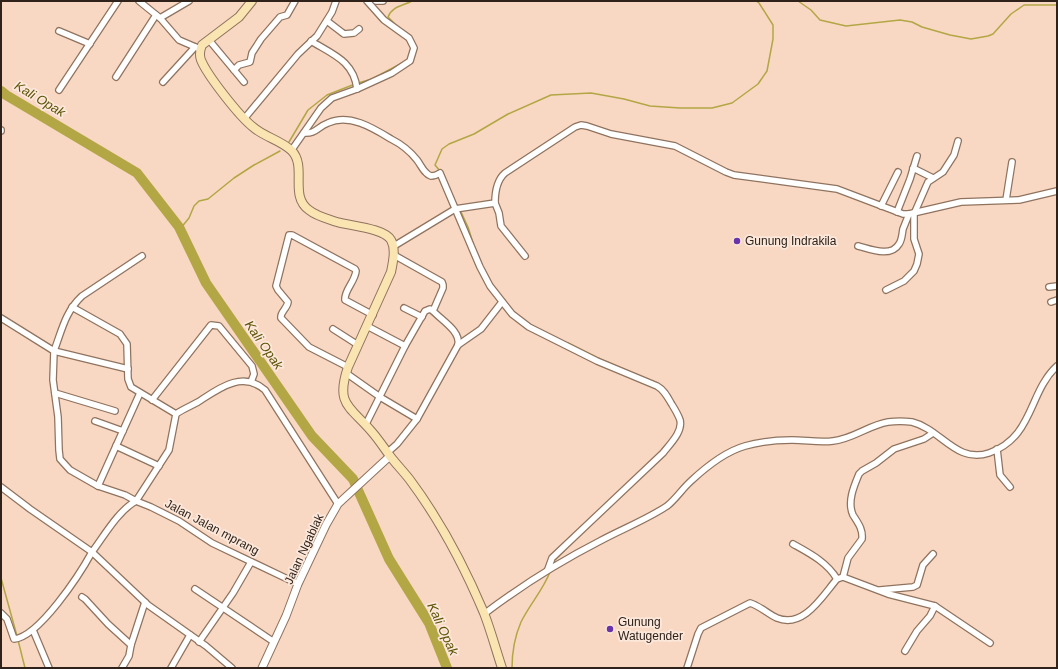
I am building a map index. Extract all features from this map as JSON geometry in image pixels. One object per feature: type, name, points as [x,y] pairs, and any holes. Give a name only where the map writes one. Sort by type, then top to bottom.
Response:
[{"type":"main road","points":[[252,1],[239,17],[198,48],[201,59],[204,67],[244,119],[262,133],[284,145],[296,156],[298,163],[299,196],[308,210],[337,222],[375,230],[385,234],[390,238],[394,246],[392,272],[347,370],[342,393],[344,402],[349,409],[366,424],[410,480],[454,551],[484,614],[502,668]]},
{"type":"street","points":[[60,90],[118,1]]},
{"type":"street","points":[[139,1],[158,17],[179,40],[198,48],[163,82]]},
{"type":"street","points":[[234,70],[238,65],[250,62],[252,53],[261,39],[280,17],[287,15],[295,1]]},
{"type":"street","points":[[244,119],[298,54],[316,36],[327,21],[336,1]]},
{"type":"street","points":[[291,151],[326,103],[332,98],[357,85],[392,73],[405,66],[410,61],[414,48],[409,38],[384,20],[367,1]]},
{"type":"street","points":[[376,1],[383,1]]},
{"type":"street","points":[[116,77],[158,17],[187,2]]},
{"type":"street","points":[[327,21],[344,34],[354,33],[359,28]]},
{"type":"street","points":[[59,31],[90,44]]},
{"type":"street","points":[[208,40],[244,82]]},
{"type":"street","points":[[311,41],[344,61],[353,73],[357,85]]},
{"type":"street","points":[[304,133],[314,132],[330,122],[352,121],[369,126],[406,148],[428,174],[431,176],[440,173],[480,267],[490,286],[512,314],[529,327],[597,361],[661,389],[667,396],[680,420],[679,430],[676,435],[663,453],[552,558],[548,570]]},
{"type":"street","points":[[525,256],[501,226],[500,214],[495,203],[495,197],[500,180],[505,173],[575,127],[581,125],[592,127],[611,134],[682,148],[734,175],[837,189],[896,212],[912,214],[966,201],[1019,200],[1057,191]]},
{"type":"street","points":[[858,246],[889,252],[894,250],[900,244],[904,227],[928,182],[944,172],[954,155],[958,141]]},
{"type":"street","points":[[896,212],[906,191],[917,156]]},
{"type":"street","points":[[1006,200],[1012,162]]},
{"type":"street","points":[[913,168],[933,178]]},
{"type":"street","points":[[881,206],[898,172]]},
{"type":"street","points":[[394,246],[455,209],[495,203]]},
{"type":"street","points":[[886,290],[908,278],[914,271],[917,264],[919,254],[914,239],[912,214]]},
{"type":"street","points":[[373,315],[345,300],[345,295],[355,276],[355,269],[292,235],[289,235],[276,286],[288,302],[281,314],[281,318],[309,347],[347,370],[380,397],[417,419]]},
{"type":"street","points":[[394,255],[442,282],[443,288],[433,311]]},
{"type":"street","name":"Jalan Jalan mprang","points":[[142,256],[82,296],[67,314],[54,351],[53,367],[60,459],[70,470],[98,486],[124,495],[151,507],[212,543],[298,584]]},
{"type":"street","points":[[1049,287],[1057,286]]},
{"type":"street","points":[[1051,302],[1057,300]]},
{"type":"street","points":[[458,346],[481,329],[502,302]]},
{"type":"street","points":[[72,307],[120,334],[124,339],[128,350],[129,384],[131,387],[176,414]]},
{"type":"street","points":[[404,308],[422,317]]},
{"type":"street","points":[[366,424],[422,317],[427,310],[430,309],[456,334],[459,341],[458,346],[417,419],[389,454]]},
{"type":"street","points":[[1,318],[54,351],[128,369]]},
{"type":"street","points":[[152,400],[211,325],[219,326],[252,366],[254,374],[251,382]]},
{"type":"street","points":[[367,326],[406,346]]},
{"type":"street","points":[[333,329],[358,345]]},
{"type":"street","points":[[484,614],[519,588],[548,570],[653,515],[669,504],[690,482],[719,458],[745,446],[792,440],[833,441],[842,439],[874,425],[900,421],[913,422],[933,433],[958,451],[969,455],[988,453],[997,449],[1014,436],[1025,423],[1041,388],[1057,366]]},
{"type":"street","points":[[176,414],[225,385],[240,381],[257,384],[265,390],[338,504]]},
{"type":"street","points":[[55,393],[115,411]]},
{"type":"street","points":[[98,486],[140,393]]},
{"type":"street","points":[[1,613],[7,619],[13,638],[16,639],[25,636],[33,630],[64,594],[83,568],[92,552],[122,512],[136,501],[168,450],[172,441],[176,414]]},
{"type":"street","points":[[95,421],[123,431]]},
{"type":"street","points":[[844,577],[848,558],[862,539],[861,529],[853,514],[851,503],[859,474],[894,450],[924,439],[933,433]]},
{"type":"street","points":[[116,446],[159,466]]},
{"type":"street","points":[[997,449],[1000,475],[1010,487]]},
{"type":"street","name":"Jalan Ngablak","points":[[262,668],[286,616],[298,584],[338,504],[371,475],[389,454]]},
{"type":"street","points":[[1,487],[30,510],[92,552],[145,602],[211,650],[232,668]]},
{"type":"street","points":[[793,544],[818,558],[834,573],[837,579]]},
{"type":"street","points":[[878,590],[913,587],[917,585],[923,565],[933,554]]},
{"type":"street","points":[[199,642],[251,562]]},
{"type":"street","points":[[687,668],[698,634],[704,625],[750,603],[782,620],[796,619],[804,616],[810,611],[837,579],[844,577],[892,595],[936,606],[990,643]]},
{"type":"street","points":[[196,589],[274,642]]},
{"type":"street","points":[[82,597],[131,645]]},
{"type":"street","points":[[122,668],[129,656],[131,645],[145,602]]},
{"type":"street","points":[[905,650],[936,606]]},
{"type":"street","points":[[33,630],[49,668]]},
{"type":"street","points":[[172,668],[190,635]]},
{"type":"waterway","points":[[409,35],[388,17],[395,8],[412,1]]},
{"type":"waterway","points":[[440,171],[435,165],[442,149],[449,144],[474,134],[508,114],[551,95],[591,93],[624,99],[650,106],[680,108],[712,108],[732,103],[758,84],[767,71],[773,39],[773,25],[759,3],[756,1]]},
{"type":"waterway","points":[[798,1],[811,10],[820,20],[846,26],[900,20],[912,22],[922,27],[950,35],[971,39],[993,34],[1011,14],[1024,5],[1057,5]]},
{"type":"waterway","points":[[414,58],[416,49]]},
{"type":"waterway","points":[[358,83],[372,79],[402,63]]},
{"type":"waterway","points":[[289,142],[308,110],[327,95],[355,84]]},
{"type":"waterway","name":"Kali Opak","points":[[1,91],[137,173],[179,227],[206,283],[312,436],[353,479],[389,559],[429,623],[447,668]]},
{"type":"waterway","points":[[180,229],[189,218],[194,206],[199,201],[208,199],[234,178],[280,151]]},
{"type":"waterway","points":[[443,174],[447,183]]},
{"type":"waterway","points":[[461,212],[473,243]]},
{"type":"waterway","points":[[568,343],[600,359],[654,382]]},
{"type":"waterway","points":[[665,390],[670,396]]},
{"type":"waterway","points":[[554,561],[564,551]]},
{"type":"waterway","points":[[512,668],[514,645],[521,622],[544,585],[550,572]]},
{"type":"waterway","points":[[1,578],[17,636]]},
{"type":"waterway","points":[[18,640],[25,668]]},
{"type":"place","name":"Gunung Indrakila","points":[[737,241]]},
{"type":"place","name":"Gunung Watugender","points":[[610,629]]}]
